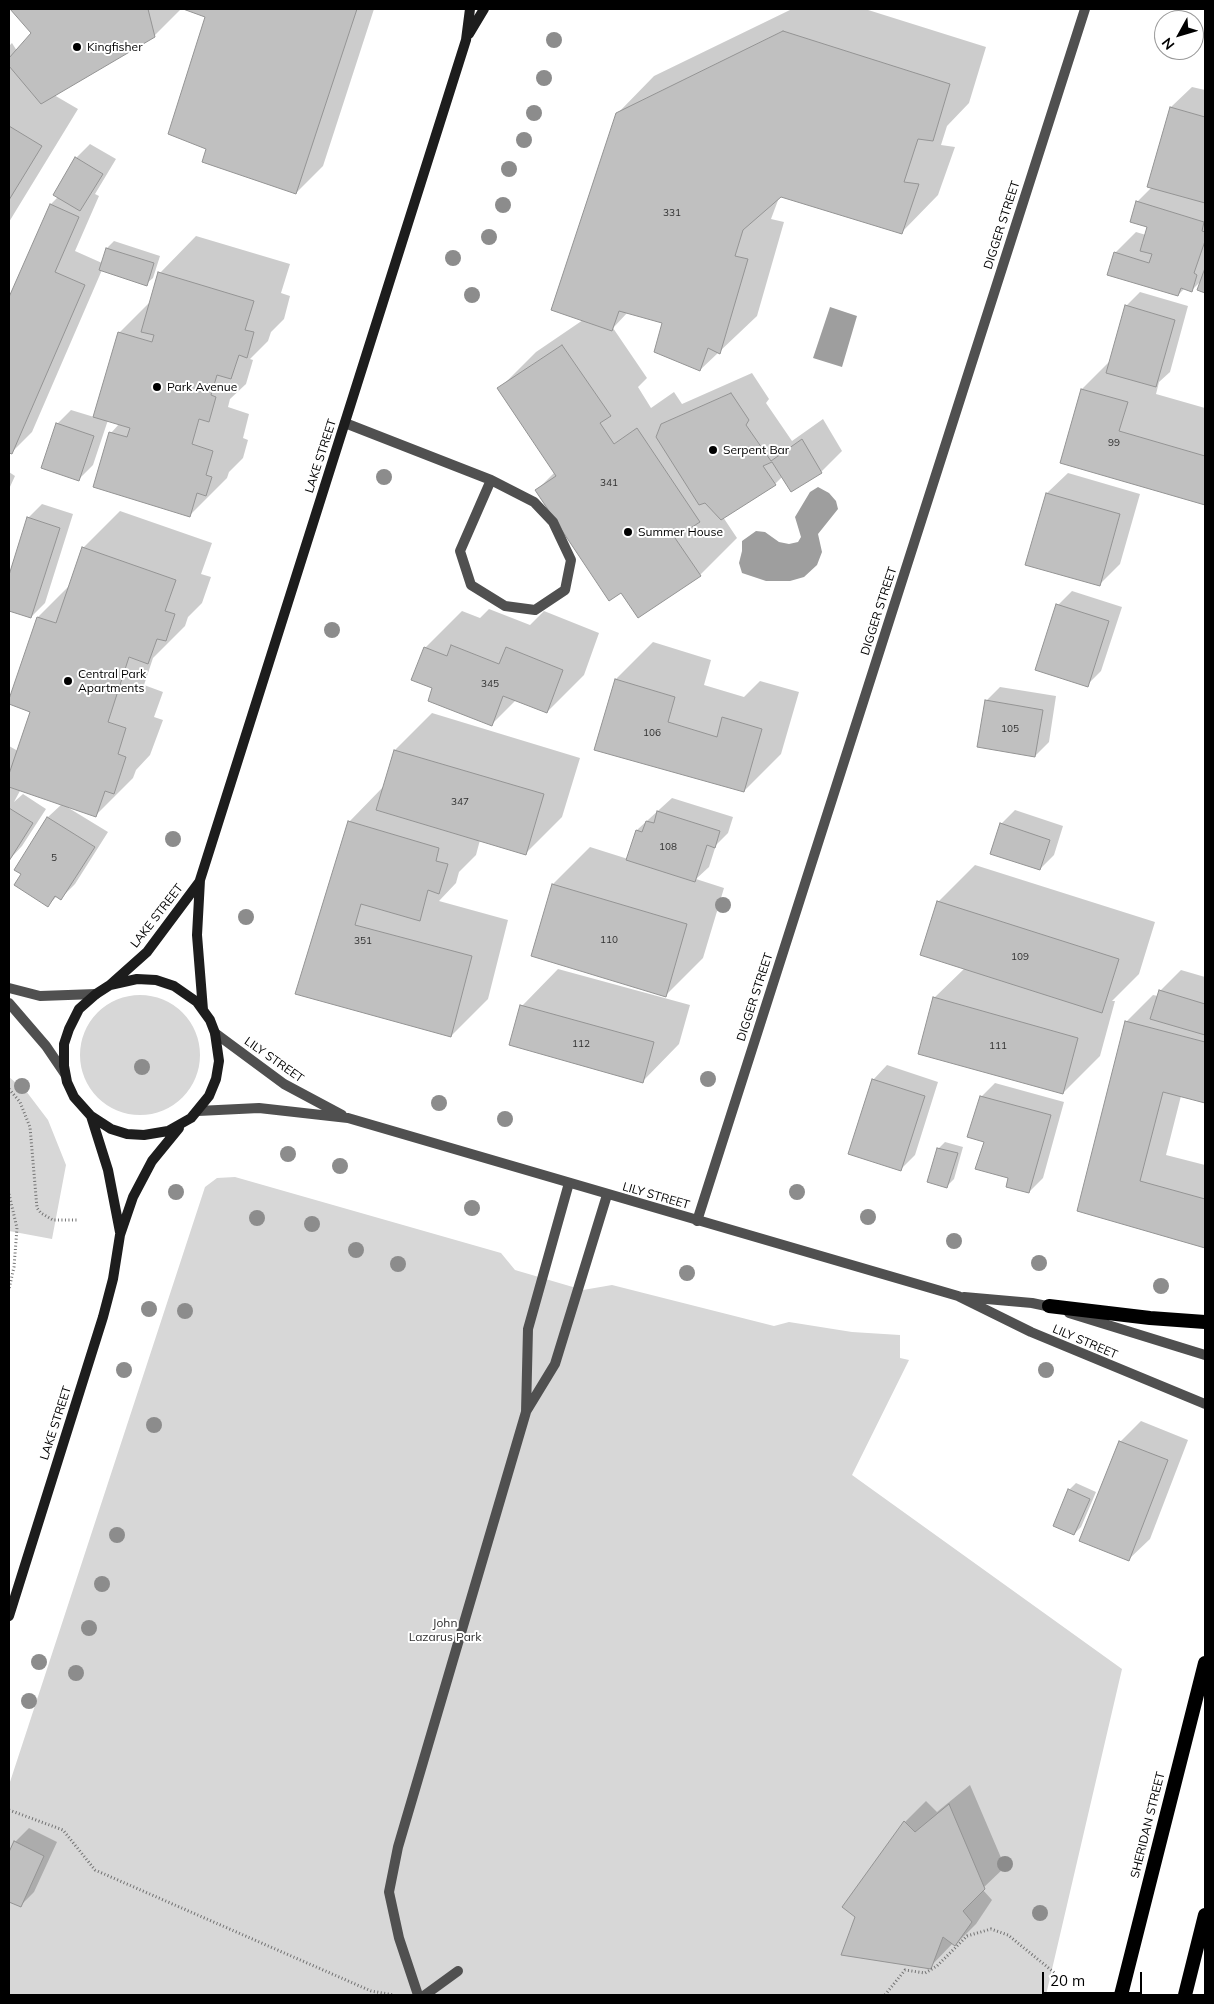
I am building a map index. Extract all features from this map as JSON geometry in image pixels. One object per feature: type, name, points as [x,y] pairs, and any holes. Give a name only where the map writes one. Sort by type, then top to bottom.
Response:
[{"type":"highway","points":[[1049,1306],[1150,1318],[1205,1322]]},
{"type":"highway","name":"SHERIDAN STREET","points":[[1121,1995],[1205,1663]]},
{"type":"highway","points":[[1185,1995],[1205,1915]]},
{"type":"main road","name":"LAKE STREET","points":[[203,1010],[197,935],[200,880],[466,40],[470,9]]},
{"type":"main road","name":"LAKE STREET","points":[[466,40],[484,9]]},
{"type":"main road","name":"LAKE STREET","points":[[110,985],[147,952],[200,880]]},
{"type":"main road","points":[[138,979],[156,980],[182,991],[203,1010],[215,1033],[219,1051],[216,1079],[209,1096],[198,1111],[183,1123],[160,1133],[136,1135],[112,1129],[91,1116],[74,1097],[65,1074],[64,1044],[79,1009],[96,994],[110,985],[138,979]]},
{"type":"main road","name":"LAKE STREET","points":[[91,1116],[108,1170],[120,1235]]},
{"type":"main road","name":"LAKE STREET","points":[[9,1616],[103,1318],[113,1279],[120,1235],[142,1177],[183,1123]]},
{"type":"street","name":"DIGGER STREET","points":[[697,1221],[1085,9]]},
{"type":"street","points":[[345,423],[491,480],[534,502],[553,522],[572,560],[565,590],[536,610],[505,606],[471,585],[460,551],[491,480]]},
{"type":"street","points":[[9,988],[40,996],[96,994]]},
{"type":"street","points":[[9,1003],[46,1046],[65,1074]]},
{"type":"street","name":"LILY STREET","points":[[215,1033],[284,1084],[348,1118]]},
{"type":"street","name":"LILY STREET","points":[[198,1111],[259,1108],[348,1118],[958,1296],[1049,1306],[1205,1355]]},
{"type":"street","points":[[526,1412],[528,1329],[569,1183]]},
{"type":"street","points":[[418,1995],[399,1938],[389,1892],[406,1818],[526,1412],[555,1364],[607,1195]]},
{"type":"street","name":"LILY STREET","points":[[958,1296],[1049,1340],[1205,1404]]},
{"type":"street","points":[[425,1995],[458,1971]]},
{"type":"path","points":[[9,1089],[20,1102],[30,1127],[37,1208],[41,1214],[53,1220],[76,1220]]},
{"type":"path","points":[[9,1194],[17,1228],[14,1267],[9,1289]]},
{"type":"path","points":[[9,1810],[63,1830],[95,1870],[371,1991],[395,1995]]},
{"type":"path","points":[[884,1995],[905,1970],[925,1973],[937,1966],[967,1936],[991,1929],[1008,1935],[1056,1974]]},
{"type":"green space","points":[[140,995],[152,996],[163,1000],[173,1005],[182,1013],[190,1022],[195,1032],[199,1043],[199,1067],[195,1078],[190,1088],[182,1097],[173,1105],[163,1110],[152,1114],[140,1115],[128,1114],[117,1110],[107,1105],[98,1097],[90,1088],[85,1078],[81,1067],[80,1055],[81,1043],[85,1032],[90,1022],[98,1013],[107,1005],[117,1000],[128,996]]},
{"type":"green space","points":[[9,1077],[26,1091],[48,1120],[66,1165],[52,1239],[9,1231]]},
{"type":"green space","name":"John Lazarus Park","points":[[235,1177],[501,1253],[515,1270],[583,1290],[612,1285],[774,1326],[789,1322],[852,1332],[900,1335],[900,1358],[909,1360],[852,1475],[1122,1669],[1046,1995],[9,1995],[9,1785],[205,1187],[217,1178]]},
{"type":"shaded area","points":[[830,307],[857,316],[842,367],[813,358]]},
{"type":"shaded area","points":[[818,487],[829,493],[836,501],[838,509],[818,534],[822,552],[817,565],[804,577],[790,581],[766,581],[742,573],[739,563],[742,541],[756,531],[765,532],[779,542],[789,544],[798,542],[801,537],[795,517],[810,492]]},
{"type":"building","name":"Kingfisher","points":[[10,9],[148,9],[155,37],[41,104],[9,66],[9,58],[31,33]]},
{"type":"building","points":[[183,9],[357,9],[296,194],[202,162],[206,149],[168,134],[205,17]]},
{"type":"building","points":[[783,31],[950,84],[933,141],[918,139],[904,182],[919,184],[902,234],[781,197],[743,230],[735,256],[748,259],[720,354],[708,348],[700,371],[654,352],[662,323],[619,311],[612,331],[551,310],[616,113]]},
{"type":"building","points":[[1170,107],[1205,117],[1205,203],[1147,187]]},
{"type":"building","points":[[9,126],[42,146],[9,200]]},
{"type":"building","points":[[75,157],[103,174],[80,211],[53,195]]},
{"type":"building","points":[[1136,201],[1204,222],[1202,231],[1205,232],[1205,241],[1194,273],[1197,275],[1192,292],[1181,288],[1178,296],[1107,275],[1114,252],[1149,263],[1152,254],[1140,251],[1147,227],[1130,222]]},
{"type":"building","points":[[50,204],[79,217],[55,272],[85,285],[12,454],[9,453],[9,297]]},
{"type":"building","points":[[106,248],[154,263],[147,286],[99,270]]},
{"type":"building","points":[[1205,268],[1205,293],[1197,290]]},
{"type":"building","name":"Park Avenue","points":[[158,272],[254,301],[245,330],[254,332],[247,358],[239,355],[231,379],[217,375],[211,395],[216,397],[209,422],[199,419],[192,444],[213,451],[206,475],[212,477],[206,496],[197,493],[190,517],[93,487],[109,432],[127,437],[130,428],[93,417],[118,332],[152,342],[154,335],[141,332]]},
{"type":"building","points":[[1125,305],[1175,320],[1156,387],[1106,373]]},
{"type":"building","points":[[562,345],[611,416],[600,423],[614,444],[637,428],[700,522],[675,538],[701,576],[638,618],[621,593],[609,601],[535,490],[556,476],[497,388]]},
{"type":"building","points":[[1081,389],[1128,402],[1119,431],[1205,456],[1205,505],[1060,463]]},
{"type":"building","name":"Serpent Bar","points":[[731,393],[749,420],[746,425],[771,461],[802,439],[822,473],[791,492],[772,462],[763,466],[776,485],[721,520],[705,503],[699,505],[656,437],[661,424]]},
{"type":"building","points":[[56,423],[94,436],[79,481],[41,468]]},
{"type":"building","points":[[1046,493],[1120,514],[1100,586],[1025,565]]},
{"type":"building","points":[[27,517],[60,528],[31,618],[9,611],[9,575]]},
{"type":"building","name":"Central Park Apartments","points":[[82,547],[176,580],[165,611],[175,614],[166,641],[157,639],[148,664],[129,657],[108,722],[126,728],[118,754],[126,757],[114,794],[105,791],[96,817],[9,787],[9,774],[30,712],[9,704],[9,699],[37,617],[56,623]]},
{"type":"building","points":[[1056,604],[1109,621],[1088,687],[1035,670]]},
{"type":"building","points":[[451,645],[499,664],[506,647],[563,670],[547,713],[503,696],[492,726],[428,701],[432,688],[411,680],[424,647],[447,656]]},
{"type":"building","points":[[615,679],[675,697],[668,722],[717,737],[722,717],[762,729],[744,792],[594,750]]},
{"type":"building","points":[[985,700],[1043,710],[1035,757],[977,747]]},
{"type":"building","points":[[394,750],[544,794],[526,855],[376,810]]},
{"type":"building","points":[[9,808],[33,823],[9,861]]},
{"type":"building","points":[[657,811],[720,831],[715,848],[707,845],[695,882],[626,860],[636,830],[642,832],[646,821],[654,823]]},
{"type":"building","points":[[47,817],[95,847],[61,900],[55,896],[48,907],[14,885],[21,874],[14,870]]},
{"type":"building","points":[[348,821],[439,848],[436,861],[448,864],[439,894],[428,890],[420,921],[361,904],[355,925],[472,956],[451,1037],[295,994]]},
{"type":"building","points":[[1000,823],[1050,840],[1040,870],[990,854]]},
{"type":"building","points":[[552,884],[687,924],[666,997],[531,956]]},
{"type":"building","points":[[937,901],[1119,959],[1102,1013],[920,955]]},
{"type":"building","points":[[1159,990],[1205,1004],[1205,1035],[1150,1019]]},
{"type":"building","points":[[933,997],[1078,1038],[1063,1094],[918,1054]]},
{"type":"building","points":[[520,1005],[654,1042],[643,1083],[509,1045]]},
{"type":"building","points":[[1125,1021],[1205,1042],[1205,1103],[1163,1092],[1140,1181],[1205,1199],[1205,1248],[1077,1211]]},
{"type":"building","points":[[872,1079],[925,1096],[901,1171],[848,1154]]},
{"type":"building","points":[[980,1096],[1051,1115],[1029,1193],[1006,1187],[1008,1178],[975,1169],[984,1142],[967,1137]]},
{"type":"building","points":[[937,1148],[958,1153],[947,1188],[927,1182]]},
{"type":"building","points":[[1119,1441],[1168,1460],[1129,1561],[1079,1541]]},
{"type":"building","points":[[1068,1489],[1090,1499],[1074,1535],[1053,1526]]},
{"type":"building","points":[[949,1804],[985,1889],[963,1911],[972,1922],[955,1946],[943,1937],[931,1969],[841,1955],[855,1917],[842,1907],[904,1821],[915,1832]]},
{"type":"building","points":[[14,1841],[44,1856],[21,1907],[9,1902],[9,1852]]},
{"type":"place","name":"Kingfisher","points":[[77,47]]},
{"type":"place","name":"Park Avenue","points":[[157,387]]},
{"type":"place","name":"Serpent Bar","points":[[713,450]]},
{"type":"place","name":"Summer House","points":[[628,532]]},
{"type":"place","name":"Central Park Apartments","points":[[68,681]]}]
